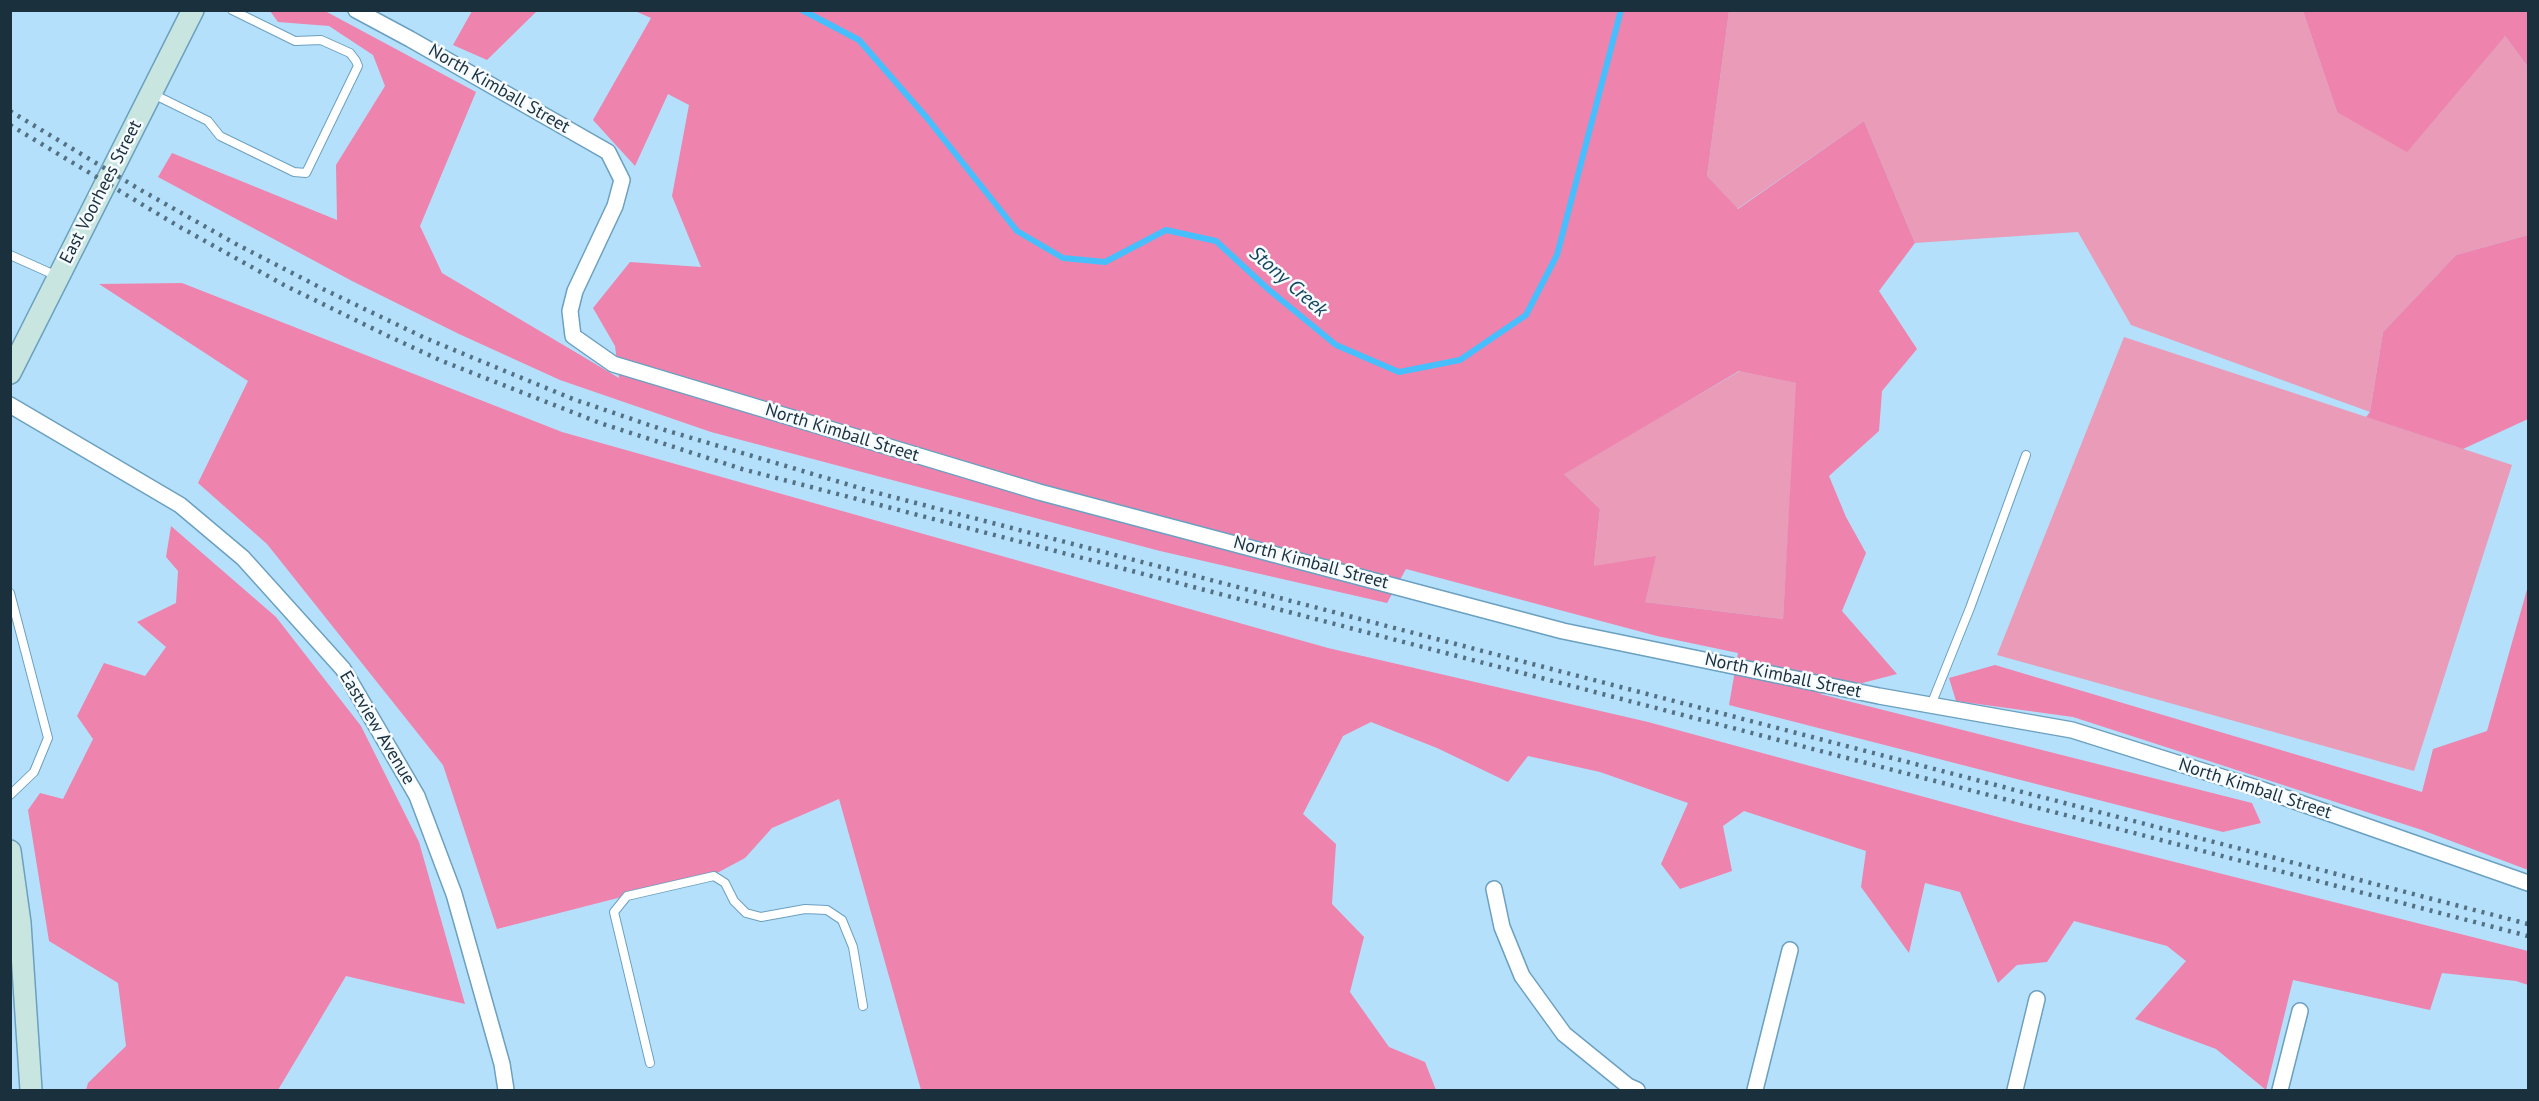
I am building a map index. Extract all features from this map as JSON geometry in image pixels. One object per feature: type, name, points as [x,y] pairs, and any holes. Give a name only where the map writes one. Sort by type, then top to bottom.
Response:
[{"type":"main road","name":"East Voorhees Street","points":[[10,373],[193,10]]},
{"type":"main road","points":[[12,863],[20,923],[31,1090]]},
{"type":"street","name":"North Kimball Street","points":[[356,10],[608,152],[622,180],[615,206],[574,291],[570,311],[573,336],[613,364],[1039,492],[1563,631],[1930,705],[2072,730],[2262,789],[2529,883]]},
{"type":"street","name":"Eastview Avenue","points":[[10,405],[180,505],[243,558],[343,669],[422,807],[454,894],[502,1064],[506,1090]]},
{"type":"street","points":[[1494,889],[1502,927],[1522,976],[1558,1026],[1573,1042],[1628,1086],[1637,1090]]},
{"type":"street","points":[[1755,1090],[1790,950]]},
{"type":"street","points":[[2015,1090],[2037,999]]},
{"type":"street","points":[[2280,1090],[2300,1011]]},
{"type":"lane","points":[[151,93],[208,121],[220,136],[294,172],[306,173],[358,66],[356,61],[350,53],[321,40],[296,41],[232,10]]},
{"type":"lane","points":[[10,255],[58,277]]},
{"type":"lane","points":[[1930,705],[1970,608],[2026,455]]},
{"type":"lane","points":[[10,593],[48,738],[34,772],[10,795]]},
{"type":"lane","points":[[650,1063],[614,912],[627,896],[714,876],[725,883],[734,901],[746,913],[761,917],[805,909],[827,910],[842,920],[853,947],[863,1006]]},
{"type":"shaded area","points":[[270,11],[325,11],[476,92],[420,226],[442,273],[619,378],[615,346],[593,308],[630,262],[701,267],[672,196],[689,105],[668,94],[635,166],[593,120],[651,18],[635,11],[1729,11],[1707,176],[1738,209],[1864,121],[1915,243],[1879,291],[1917,349],[1882,391],[1879,431],[1829,476],[1846,517],[1866,553],[1842,611],[1897,674],[1820,694],[2252,803],[2261,823],[2223,832],[1729,705],[1738,653],[1657,636],[1406,569],[1387,603],[1160,551],[711,432],[560,380],[459,334],[352,281],[158,177],[172,153],[337,220],[336,165],[385,86],[373,55],[329,26],[278,22]],"holes":[[[1739,371],[1796,383],[1783,619],[1645,602],[1656,556],[1594,566],[1600,509],[1564,474]]]},
{"type":"shaded area","points":[[472,11],[537,11],[487,60],[453,45]]},
{"type":"shaded area","points":[[1729,11],[2303,11],[2337,112],[2505,36],[2528,67],[2528,235],[2456,255],[2383,332],[2370,412],[2131,325],[2078,232],[1915,243],[1864,121],[1737,209],[1707,176]]},
{"type":"shaded area","points":[[2303,11],[2528,11],[2528,67],[2505,36],[2407,152],[2337,112]]},
{"type":"shaded area","points":[[2528,235],[2528,419],[2463,449],[2366,417],[2370,412],[2383,332],[2456,255]]},
{"type":"shaded area","points":[[182,283],[562,432],[1328,648],[1648,722],[2024,824],[2528,951],[2528,985],[2516,981],[2442,973],[2430,1010],[2293,980],[2266,1090],[2216,1049],[2135,1019],[2186,961],[2167,946],[2074,921],[2047,962],[2017,965],[1998,983],[1960,892],[1925,883],[1909,953],[1861,887],[1866,851],[1744,811],[1723,826],[1732,871],[1680,889],[1661,864],[1688,803],[1600,772],[1528,756],[1508,782],[1437,748],[1371,722],[1343,736],[1303,814],[1336,844],[1332,904],[1364,937],[1350,992],[1389,1047],[1425,1062],[1436,1090],[921,1090],[839,799],[772,828],[745,858],[719,872],[497,929],[443,765],[267,544],[198,483],[248,381],[99,284]]},
{"type":"shaded area","points":[[2124,337],[2512,465],[2414,771],[1997,655]]},
{"type":"shaded area","points":[[1740,371],[1797,383],[1783,619],[1645,602],[1594,566],[1600,509],[1563,473]]},
{"type":"shaded area","points":[[171,526],[276,617],[361,726],[419,842],[465,1004],[346,976],[278,1090],[86,1090],[88,1083],[126,1046],[118,983],[49,941],[28,810],[40,793],[63,799],[93,739],[77,716],[104,663],[145,676],[166,647],[137,622],[176,603],[178,571],[166,557]]},
{"type":"shaded area","points":[[2528,586],[2528,870],[2422,830],[2073,717],[1956,701],[1949,678],[1995,665],[2422,792],[2433,749],[2487,731]]},
{"type":"waterway","name":"Stony Creek","points":[[802,10],[859,40],[927,118],[1017,231],[1063,258],[1105,262],[1166,230],[1216,241],[1268,289],[1336,345],[1399,372],[1460,360],[1526,315],[1557,255],[1621,10]]},
{"type":"railway","points":[[10,111],[139,189],[236,244],[325,290],[425,338],[573,399],[658,428],[870,491],[2528,924]]},
{"type":"railway","points":[[10,125],[178,226],[284,285],[388,336],[442,361],[600,423],[742,469],[2528,936]]}]
